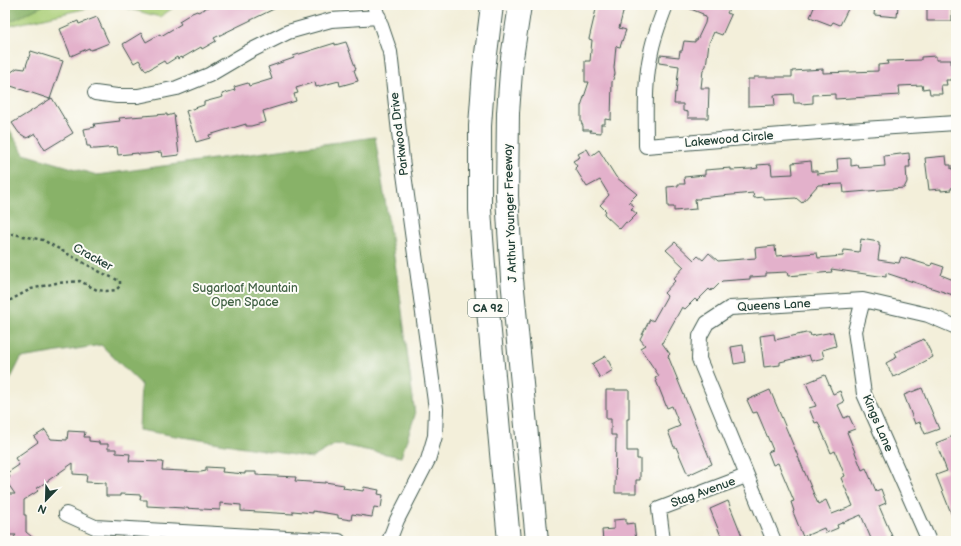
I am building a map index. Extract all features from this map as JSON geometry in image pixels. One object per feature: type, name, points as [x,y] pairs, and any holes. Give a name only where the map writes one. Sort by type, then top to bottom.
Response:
[{"type":"highway","points":[[481,5],[482,98]]},
{"type":"highway","name":"CA 92","points":[[492,5],[482,98],[480,154],[482,238],[508,541]]},
{"type":"highway","name":"J Arthur Younger Freeway","points":[[520,5],[510,85],[507,141],[507,210],[512,279],[537,541]]},
{"type":"highway","points":[[516,30],[523,5]]},
{"type":"highway","points":[[512,279],[542,465],[552,541]]},
{"type":"street","name":"Lakewood Circle","points":[[666,5],[653,40],[649,62],[646,101],[646,146],[956,123]]},
{"type":"street","name":"Parkwood Drive","points":[[95,92],[117,96],[138,96],[177,88],[209,75],[248,52],[288,32],[331,20],[377,11],[390,52],[402,159],[436,409],[434,436],[428,460],[389,541]]},
{"type":"street","name":"Queens Lane","points":[[774,541],[699,359],[700,336],[707,322],[730,308],[863,300],[928,315],[956,327]]},
{"type":"street","name":"Kings Lane","points":[[863,300],[855,331],[864,394],[928,541]]},
{"type":"street","name":"Stag Avenue","points":[[663,541],[659,509],[746,476]]},
{"type":"street","points":[[66,514],[95,527],[339,541]]},
{"type":"path","name":"Cracker","points":[[5,234],[13,234],[43,240],[102,273],[120,281],[120,286],[116,290],[106,291],[97,290],[80,281],[56,283],[31,289],[5,303]]},
{"type":"green space","points":[[5,5],[101,5],[9,26],[5,31]]},
{"type":"green space","points":[[5,5],[44,5],[5,24]]},
{"type":"green space","points":[[115,5],[177,5],[160,17]]},
{"type":"green space","name":"Sugarloaf Mountain Open Space","points":[[5,122],[24,154],[97,175],[375,137],[400,295],[415,415],[401,457],[336,444],[312,458],[139,430],[141,384],[101,345],[21,358],[5,390]]},
{"type":"building","points":[[212,5],[282,5],[214,38],[216,41],[202,49],[201,47],[182,58],[181,57],[178,59],[177,57],[166,64],[164,61],[146,71],[139,60],[134,63],[123,44],[141,33],[146,42],[160,34],[161,36],[181,24],[179,21],[192,13],[198,12]]},
{"type":"building","points":[[597,5],[625,5],[619,28],[626,30],[620,47],[616,46],[614,68],[615,74],[612,82],[611,120],[605,119],[605,124],[601,124],[601,133],[590,132],[591,130],[583,130],[581,122],[581,106],[589,82],[585,82],[585,61],[590,61],[592,40],[589,39]]},
{"type":"building","points":[[681,5],[731,5],[727,13],[731,15],[722,35],[714,32],[709,43],[706,66],[703,70],[701,88],[709,88],[708,118],[688,118],[688,112],[683,111],[683,104],[674,104],[679,66],[659,63],[660,55],[679,57],[684,41],[695,42],[705,23],[706,17],[703,16],[703,14]]},
{"type":"building","points":[[815,5],[850,5],[840,25],[833,22],[831,25],[810,17]]},
{"type":"building","points":[[875,5],[898,5],[897,17],[874,15]]},
{"type":"building","points":[[927,5],[952,5],[952,21],[927,21]]},
{"type":"building","points":[[97,17],[109,43],[90,50],[89,48],[71,56],[60,29],[78,21],[79,24]]},
{"type":"building","points":[[346,42],[356,69],[354,70],[358,81],[340,86],[339,81],[316,87],[315,82],[296,88],[298,93],[294,94],[296,101],[263,111],[266,122],[251,126],[246,126],[246,124],[209,135],[210,138],[196,142],[186,111],[204,105],[204,102],[223,97],[222,94],[235,90],[234,87],[248,83],[249,86],[272,79],[268,67],[294,58],[293,56],[335,43],[335,45]]},
{"type":"building","points":[[31,51],[63,61],[50,99],[8,85],[10,73],[17,68],[25,69]]},
{"type":"building","points":[[936,56],[936,60],[951,60],[952,80],[946,80],[947,85],[941,85],[942,94],[930,94],[929,88],[923,89],[922,85],[899,86],[900,95],[835,99],[835,94],[813,95],[813,103],[801,104],[794,103],[793,94],[774,95],[775,105],[748,106],[748,79],[754,79],[754,77],[792,77],[792,71],[823,69],[823,73],[878,71],[878,65],[888,64],[887,61],[921,60],[921,57]]},
{"type":"building","points":[[52,98],[73,133],[45,150],[35,133],[27,138],[19,133],[12,123]]},
{"type":"building","points":[[167,114],[167,116],[174,114],[179,155],[162,157],[161,152],[118,155],[117,147],[91,149],[90,146],[87,146],[84,129],[95,127],[94,124],[120,121],[119,118]]},
{"type":"building","points":[[587,149],[591,156],[599,150],[616,177],[637,194],[629,202],[634,206],[631,209],[637,214],[628,223],[626,222],[620,229],[604,214],[606,211],[600,205],[609,195],[600,180],[587,187],[575,168],[577,166],[573,161],[580,157],[578,154]]},
{"type":"building","points":[[909,153],[910,167],[906,167],[907,182],[904,188],[844,193],[843,184],[818,185],[802,203],[796,198],[764,200],[764,197],[754,198],[753,193],[695,199],[696,209],[674,211],[674,207],[668,207],[667,187],[685,184],[684,177],[705,175],[705,170],[731,168],[731,170],[751,169],[758,168],[757,165],[771,164],[772,175],[793,174],[792,163],[811,161],[812,171],[817,171],[817,174],[838,172],[837,159],[851,158],[851,166],[858,165],[859,168],[885,166],[884,156]]},
{"type":"building","points":[[946,156],[947,165],[951,165],[951,169],[956,168],[956,187],[951,188],[951,190],[929,190],[925,158]]},
{"type":"building","points":[[861,239],[879,242],[880,246],[878,260],[899,263],[901,257],[931,266],[932,263],[944,267],[941,275],[956,281],[956,296],[886,273],[886,277],[831,269],[832,272],[788,276],[787,272],[766,273],[766,276],[750,277],[750,279],[722,281],[713,290],[712,289],[711,291],[709,289],[697,301],[695,299],[685,309],[682,307],[662,343],[670,354],[668,356],[712,464],[688,475],[668,431],[680,426],[672,406],[667,408],[655,378],[659,376],[640,348],[645,345],[640,339],[650,319],[653,321],[667,296],[664,293],[675,281],[673,279],[684,267],[666,250],[675,242],[694,260],[698,256],[703,260],[709,253],[718,261],[756,258],[755,248],[775,246],[776,256],[817,253],[818,258],[843,256],[844,250],[859,252]]},
{"type":"building","points":[[833,332],[836,346],[822,350],[824,358],[811,361],[809,355],[780,362],[780,365],[764,367],[760,336],[774,334],[775,340],[806,333],[810,333],[811,336]]},
{"type":"building","points":[[924,339],[933,357],[920,365],[893,377],[886,363],[897,357],[895,352]]},
{"type":"building","points":[[743,345],[745,362],[734,364],[731,347]]},
{"type":"building","points":[[606,356],[613,370],[600,378],[592,364]]},
{"type":"building","points":[[825,375],[833,394],[840,391],[844,402],[838,405],[844,418],[849,416],[855,429],[847,432],[862,470],[866,468],[876,491],[881,489],[886,503],[879,506],[894,541],[872,541],[861,515],[837,525],[838,528],[826,533],[824,528],[803,537],[793,512],[791,502],[794,501],[778,463],[773,465],[768,452],[773,450],[757,412],[753,413],[747,400],[770,390],[818,504],[826,500],[832,514],[853,506],[841,478],[845,476],[835,451],[831,453],[818,422],[815,423],[809,408],[816,406],[806,383]]},
{"type":"building","points":[[922,388],[939,429],[925,434],[920,422],[915,424],[904,395]]},
{"type":"building","points":[[606,390],[629,390],[627,451],[637,451],[637,459],[640,459],[640,480],[636,480],[636,493],[615,493],[616,435],[611,435],[611,419],[606,419]]},
{"type":"building","points":[[45,430],[51,439],[67,440],[68,431],[85,432],[84,437],[89,437],[89,441],[99,442],[99,444],[108,444],[108,449],[116,449],[116,453],[130,454],[129,461],[163,462],[162,470],[201,472],[206,471],[206,467],[223,468],[222,472],[245,474],[245,472],[256,472],[256,475],[296,477],[295,481],[325,482],[344,485],[343,488],[363,491],[364,487],[379,490],[378,494],[383,495],[381,508],[374,507],[372,517],[352,514],[351,520],[338,518],[338,515],[313,511],[313,513],[293,511],[293,514],[241,511],[241,505],[220,503],[220,510],[147,506],[147,500],[140,500],[141,495],[120,494],[120,496],[106,496],[106,483],[86,482],[87,475],[73,474],[73,463],[36,489],[38,491],[24,500],[26,532],[37,541],[11,541],[16,535],[5,535],[5,494],[15,494],[6,481],[10,477],[7,473],[19,465],[15,458],[38,442],[34,437]]},
{"type":"building","points":[[956,435],[955,523],[936,475],[947,471],[936,443]]},
{"type":"building","points":[[728,501],[744,541],[723,541],[710,509]]},
{"type":"building","points":[[626,519],[626,524],[634,523],[636,541],[603,541],[602,530],[614,529],[614,520]]}]
